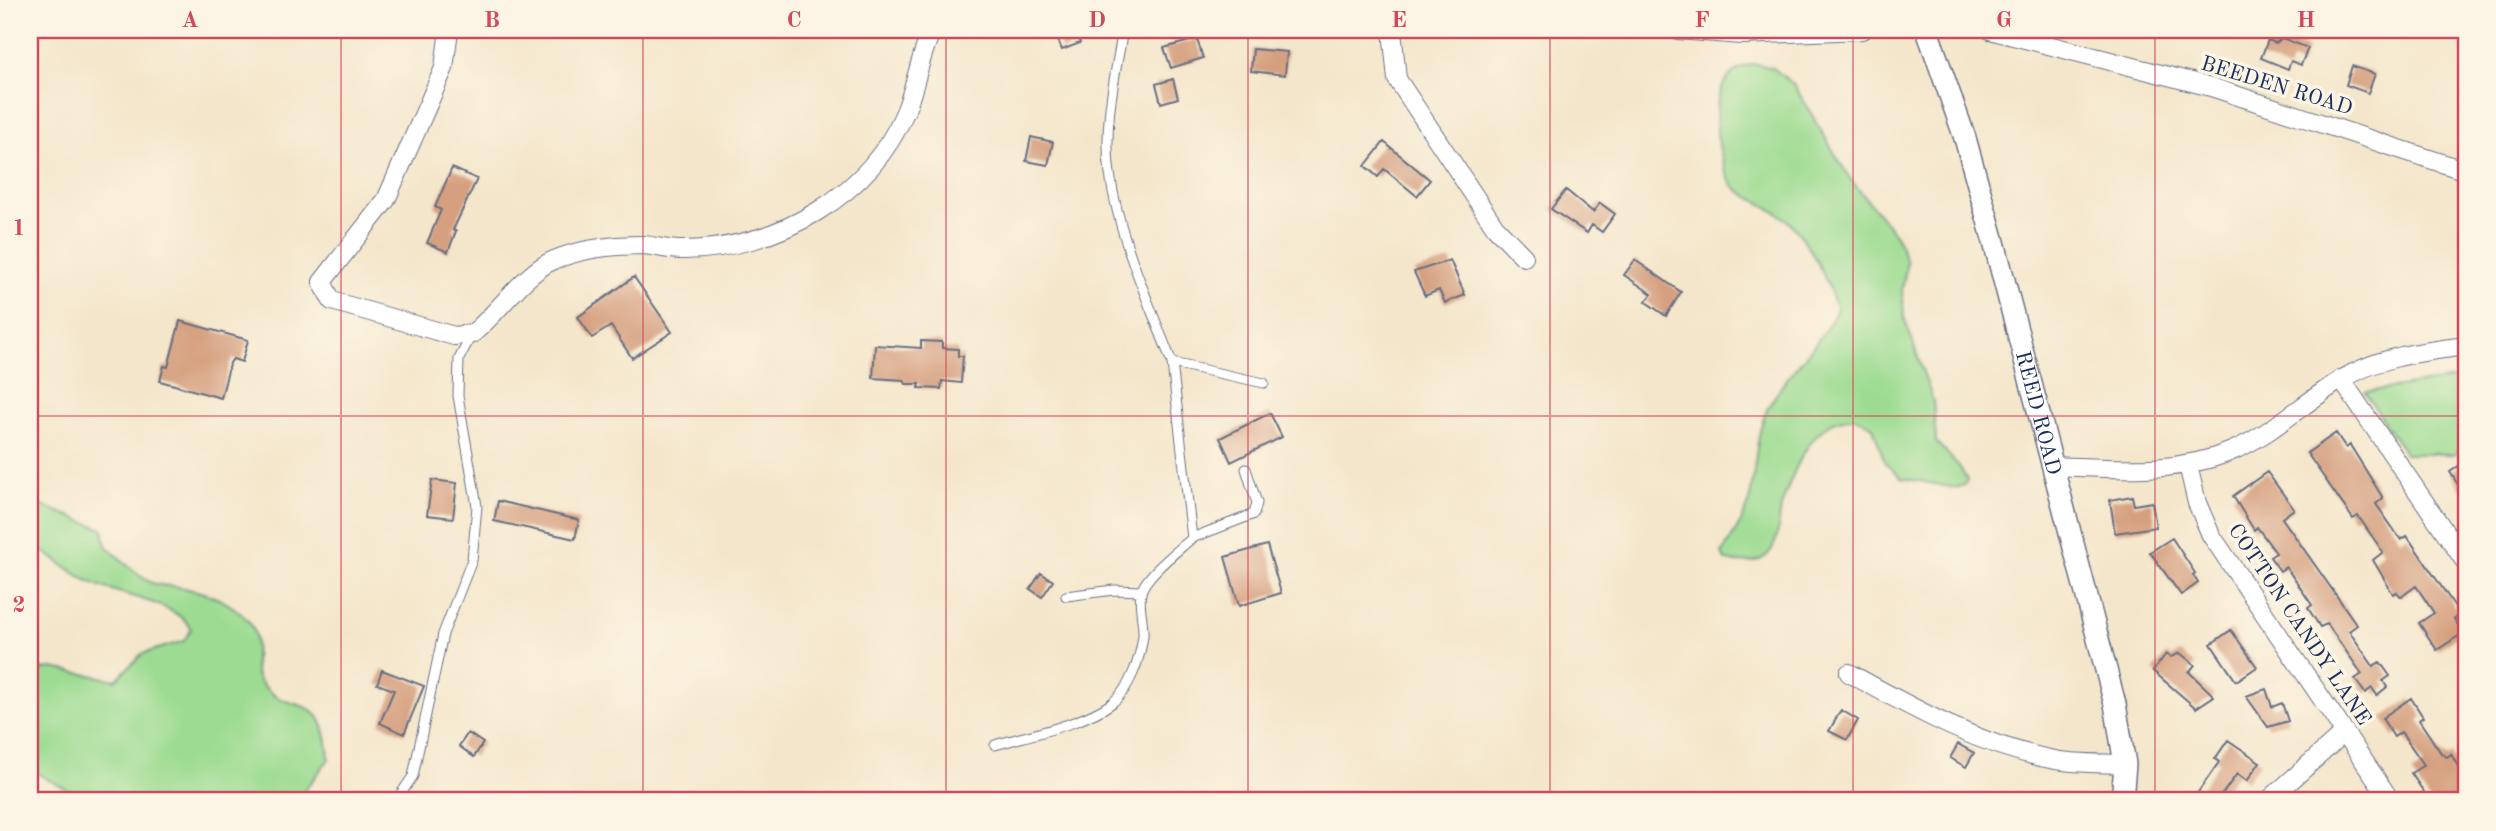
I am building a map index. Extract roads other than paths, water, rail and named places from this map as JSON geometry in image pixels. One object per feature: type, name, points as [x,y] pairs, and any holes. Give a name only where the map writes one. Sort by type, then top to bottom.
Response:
[{"type":"street","points":[[449,30],[444,68],[386,200],[322,282],[332,301],[380,313],[428,331],[454,336],[472,334],[552,260],[594,249],[644,245],[682,250],[718,248],[756,239],[795,224],[837,199],[866,174],[885,151],[906,109],[916,70],[932,30]]},
{"type":"street","points":[[1392,30],[1396,79],[1495,227],[1524,257]]},
{"type":"street","points":[[1678,30],[1742,35],[1862,30]]},
{"type":"street","name":"REED ROAD","points":[[1927,30],[1965,138],[2115,704],[2125,764],[2122,801]]},
{"type":"street","name":"BEEDEN ROAD","points":[[1990,30],[2211,87],[2466,171]]},
{"type":"street","points":[[2053,466],[2149,469],[2188,465],[2233,450],[2341,379],[2387,358],[2466,346]]},
{"type":"street","points":[[2341,379],[2466,563]]},
{"type":"street","name":"COTTON CANDY LANE","points":[[2188,465],[2197,503],[2211,535],[2391,801]]},
{"type":"street","points":[[1849,673],[1935,720],[1992,745],[2058,761],[2125,764]]},
{"type":"street","points":[[2268,801],[2345,732]]},
{"type":"lane","points":[[1124,30],[1109,114],[1109,173],[1123,232],[1172,363],[1192,538]]},
{"type":"lane","points":[[396,801],[413,776],[443,634],[472,560],[477,506],[458,396],[459,359],[472,334]]},
{"type":"lane","points":[[1172,363],[1264,383]]},
{"type":"lane","points":[[995,745],[1078,719],[1111,704],[1123,692],[1134,669],[1143,636],[1141,592],[1150,578],[1192,538],[1254,514],[1257,502],[1246,469]]},
{"type":"lane","points":[[1066,596],[1114,590],[1141,592]]}]
